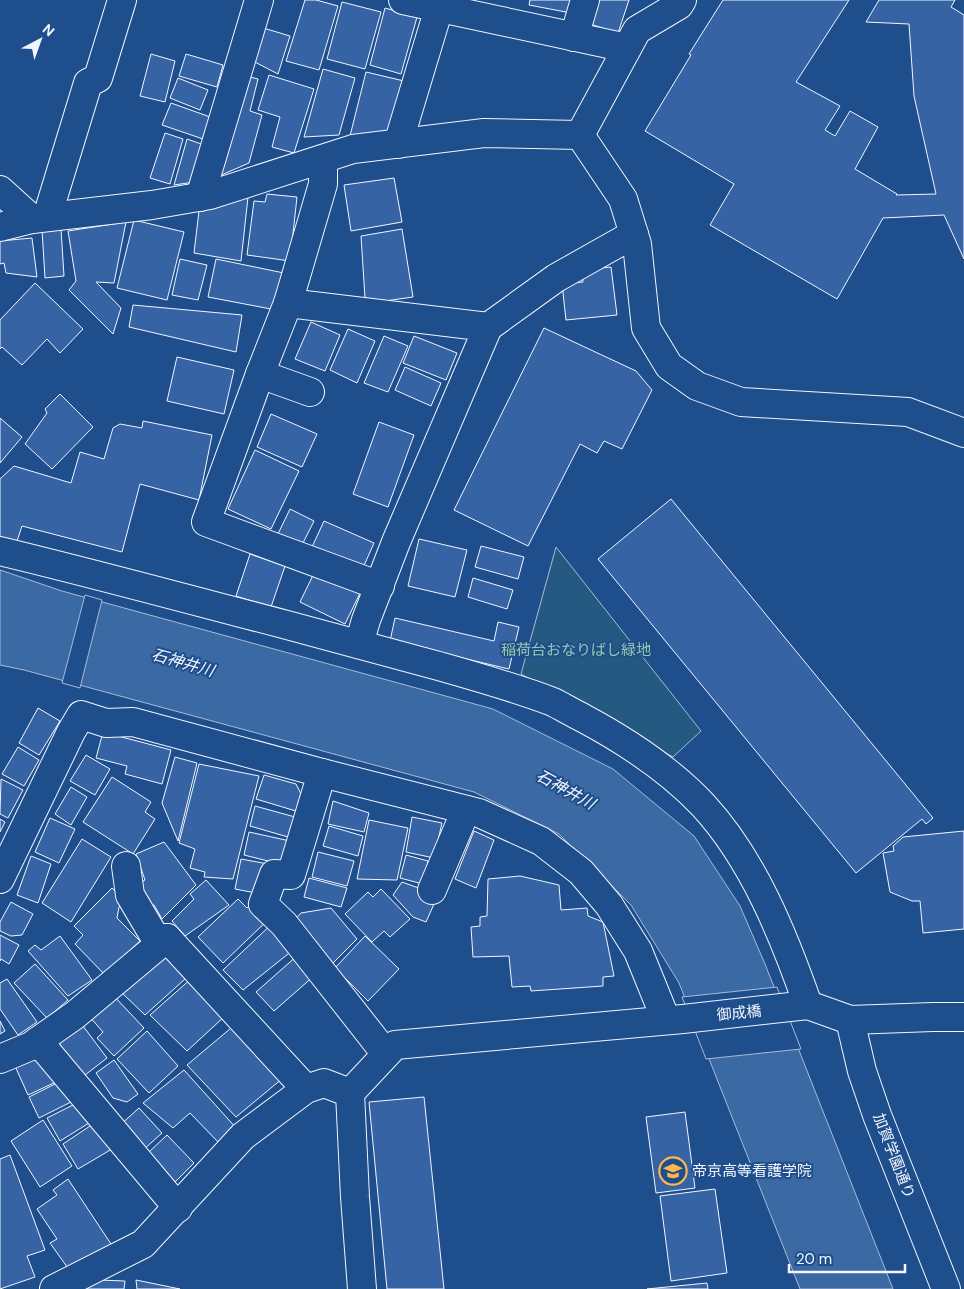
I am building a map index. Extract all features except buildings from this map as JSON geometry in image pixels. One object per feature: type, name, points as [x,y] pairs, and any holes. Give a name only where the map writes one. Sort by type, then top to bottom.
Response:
[{"type":"street","points":[[39,218],[88,83],[98,78],[122,0]]},
{"type":"street","points":[[200,197],[259,0]]},
{"type":"street","points":[[402,0],[627,48]]},
{"type":"street","points":[[574,37],[584,0]]},
{"type":"street","points":[[580,135],[637,30],[679,5],[682,0]]},
{"type":"street","points":[[398,144],[439,8]]},
{"type":"street","points":[[0,227],[39,218],[152,205],[210,195],[353,150],[484,133],[580,135]]},
{"type":"street","points":[[580,135],[623,199],[637,244],[646,328],[669,366],[697,386],[741,402],[908,412],[964,433]]},
{"type":"street","points":[[323,160],[323,184],[288,303],[206,522],[380,586]]},
{"type":"street","points":[[0,190],[39,218]]},
{"type":"street","points":[[359,644],[366,620],[396,542],[488,327],[556,278],[634,234]]},
{"type":"street","points":[[288,303],[488,327]]},
{"type":"street","points":[[260,374],[310,392]]},
{"type":"street","points":[[0,551],[108,577],[359,644],[510,687],[555,703],[635,749],[674,778],[704,806],[737,850],[760,889],[796,972],[801,1005],[850,1020],[964,1017]]},
{"type":"street","points":[[0,879],[81,715],[106,723],[134,722],[479,813],[541,842],[581,872],[609,905],[638,951],[674,1020]]},
{"type":"street","points":[[322,773],[292,875],[274,874],[263,904],[284,924],[386,1054],[350,1093],[362,1289]]},
{"type":"street","points":[[432,890],[466,810]]},
{"type":"street","points":[[126,866],[130,896],[156,939],[167,938]]},
{"type":"street","points":[[0,1059],[31,1046],[75,1015],[167,938]]},
{"type":"street","points":[[167,938],[306,1089]]},
{"type":"street","name":"御成橋","points":[[386,1054],[395,1045],[674,1020],[801,1005]]},
{"type":"street","name":"加賀学園通り","points":[[850,1020],[862,1072],[877,1115],[946,1289]]},
{"type":"street","points":[[38,1041],[178,1208]]},
{"type":"street","points":[[54,1289],[144,1244],[243,1136],[306,1089],[324,1083],[350,1093]]},
{"type":"green space","name":"稲荷台おなりばし緑地","points":[[556,547],[701,731],[673,757],[521,674]]},
{"type":"water","name":"石神井川","points":[[0,570],[62,591],[493,709],[613,769],[694,836],[740,906],[765,964],[893,1289],[800,1289],[679,983],[631,905],[559,834],[474,792],[0,665]]},
{"type":"pier","points":[[85,595],[102,600],[80,688],[62,683]]},
{"type":"pier","points":[[777,987],[801,1049],[706,1059],[682,997]]},
{"type":"place","name":"帝京高等看護学院","points":[[673,1171]]}]
